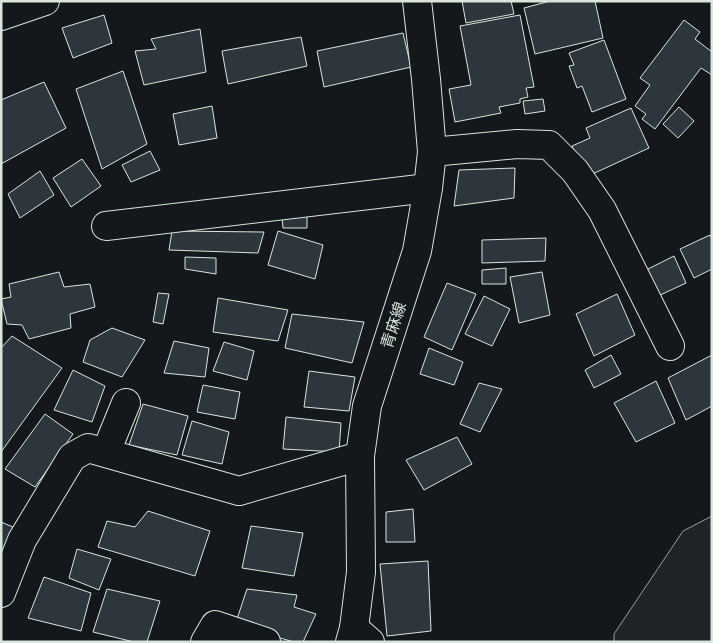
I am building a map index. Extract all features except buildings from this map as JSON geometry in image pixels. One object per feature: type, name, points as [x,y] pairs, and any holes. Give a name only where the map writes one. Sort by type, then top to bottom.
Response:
[{"type":"street","points":[[1,16],[45,1]]},
{"type":"street","name":"青麻線","points":[[358,637],[361,572],[360,456],[367,406],[417,252],[432,152],[417,1]]},
{"type":"street","points":[[432,152],[518,144],[549,145],[575,171],[602,210],[670,346]]},
{"type":"street","points":[[106,226],[428,188]]},
{"type":"street","points":[[106,452],[126,404]]},
{"type":"street","points":[[1,594],[22,540],[72,457],[88,448],[239,491],[360,456]]},
{"type":"street","points":[[205,642],[215,625],[266,642]]},
{"type":"shaded area","points":[[712,516],[712,642],[614,642],[614,634],[683,531]]}]
